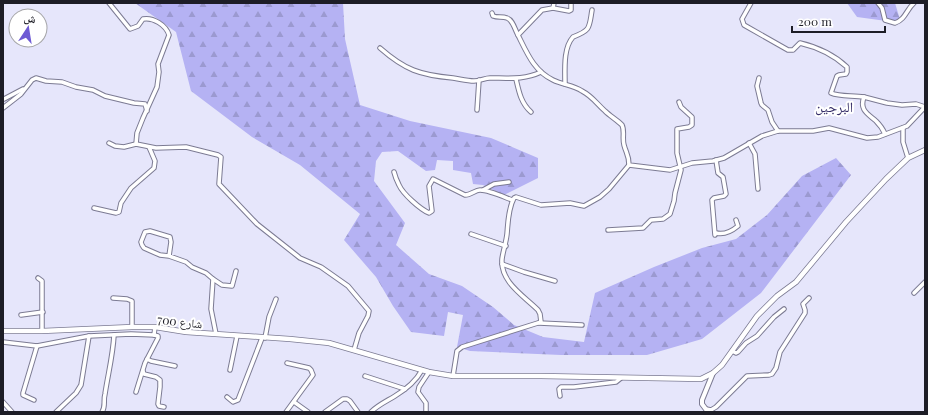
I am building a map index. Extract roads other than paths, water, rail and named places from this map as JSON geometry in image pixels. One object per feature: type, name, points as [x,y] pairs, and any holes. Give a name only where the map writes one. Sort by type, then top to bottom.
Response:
[{"type":"main road","points":[[701,379],[713,373],[722,365],[757,316],[777,296],[796,282],[846,222],[886,179],[908,158],[925,150]]},
{"type":"main road","name":"شارع 700","points":[[3,331],[155,327],[186,332],[310,340],[328,343],[429,372],[453,376],[701,379]]},
{"type":"street","points":[[108,3],[130,29],[138,26],[145,18],[156,21],[168,30],[169,37],[158,64],[159,72],[157,87],[138,133],[136,144]]},
{"type":"street","points":[[553,8],[554,3]]},
{"type":"street","points":[[518,35],[542,10],[553,8],[569,11],[571,10],[571,3]]},
{"type":"street","points":[[629,165],[670,170],[692,163],[710,162],[724,158],[762,136],[778,131],[813,131],[829,128],[871,138],[908,126],[924,107],[916,104],[902,105],[864,97],[835,95],[831,93],[837,76],[846,74],[848,69],[834,58],[817,48],[800,43],[792,50],[788,50],[744,25],[742,19],[751,3]]},
{"type":"street","points":[[878,3],[886,20],[895,23],[904,18],[909,8],[914,3]]},
{"type":"street","points":[[565,84],[568,46],[573,37],[582,34],[588,29],[592,10]]},
{"type":"street","points":[[394,172],[403,191],[419,208],[429,213],[432,211],[430,186],[433,179],[465,195],[477,190],[483,190],[512,200],[516,197],[541,205],[570,203],[584,206],[609,189],[629,165],[628,152],[624,145],[624,128],[622,125],[603,110],[592,97],[574,86],[553,80],[541,72],[529,59],[511,20],[496,17],[492,12]]},
{"type":"street","points":[[380,48],[399,63],[421,74],[436,77],[479,80],[487,78],[516,79],[527,78],[541,72]]},
{"type":"street","points":[[4,99],[23,89],[36,78],[46,81],[62,82],[76,87],[93,90],[105,96],[145,104],[147,111]]},
{"type":"street","points":[[759,78],[757,86],[761,103],[768,110],[772,122],[778,131]]},
{"type":"street","points":[[516,79],[522,102],[531,112]]},
{"type":"street","points":[[477,110],[479,80]]},
{"type":"street","points":[[3,108],[21,94],[23,89]]},
{"type":"street","points":[[864,97],[862,102],[865,112],[880,125],[885,134]]},
{"type":"street","points":[[608,230],[643,228],[651,220],[656,218],[664,219],[668,216],[674,201],[681,170],[677,153],[677,129],[691,126],[692,119],[690,114],[681,107],[679,102]]},
{"type":"street","points":[[903,128],[903,142],[908,158]]},
{"type":"street","points":[[109,143],[115,146],[124,147],[136,144],[149,147],[186,147],[221,157],[219,184],[229,195],[258,224],[300,258],[321,267],[348,286],[369,311],[359,333],[354,350]]},
{"type":"street","points":[[749,143],[755,154],[758,189]]},
{"type":"street","points":[[94,208],[116,213],[119,212],[121,203],[131,188],[154,168],[155,161],[149,147]]},
{"type":"street","points":[[716,160],[718,173],[723,177],[726,194],[712,200],[715,234],[733,230],[738,226],[736,220]]},
{"type":"street","points":[[483,190],[494,184],[510,182]]},
{"type":"street","points":[[512,200],[502,264],[504,273],[515,290],[538,310],[541,318],[541,322],[539,323]]},
{"type":"street","points":[[169,256],[171,242],[170,237],[150,231],[145,232],[141,242],[143,247],[160,255],[169,256],[186,262],[192,267],[206,273],[222,285],[232,286],[236,271]]},
{"type":"street","points":[[471,234],[506,246]]},
{"type":"street","points":[[502,264],[555,281]]},
{"type":"street","points":[[38,278],[42,281],[42,331]]},
{"type":"street","points":[[213,279],[211,309],[216,334]]},
{"type":"street","points":[[914,293],[925,282]]},
{"type":"street","points":[[113,298],[132,301],[132,327]]},
{"type":"street","points":[[713,373],[702,400],[702,404],[706,410],[711,410],[716,407],[747,376],[772,374],[776,368],[780,352],[805,313],[803,305],[809,298]]},
{"type":"street","points":[[227,397],[233,402],[238,400],[264,338],[276,299]]},
{"type":"street","points":[[732,351],[738,352],[746,343],[757,336],[773,318],[784,309]]},
{"type":"street","points":[[21,314],[43,312]]},
{"type":"street","points":[[453,376],[457,351],[462,347],[518,328],[539,323],[582,325]]},
{"type":"street","points":[[154,335],[155,327]]},
{"type":"street","points":[[3,342],[37,346],[89,336],[131,334],[158,336],[136,392]]},
{"type":"street","points":[[102,412],[113,350],[114,335]]},
{"type":"street","points":[[56,412],[76,393],[81,385],[89,336]]},
{"type":"street","points":[[230,370],[238,336]]},
{"type":"street","points":[[34,400],[23,395],[37,346]]},
{"type":"street","points":[[148,359],[175,366]]},
{"type":"street","points":[[286,412],[313,375],[309,368],[287,362]]},
{"type":"street","points":[[371,412],[405,389],[418,378],[422,370]]},
{"type":"street","points":[[143,371],[144,374],[156,377],[160,380],[158,404],[159,406],[164,407]]},
{"type":"street","points":[[426,412],[427,406],[425,400],[418,392],[419,387],[429,372]]},
{"type":"street","points":[[365,376],[405,389]]},
{"type":"street","points":[[560,396],[559,389],[562,387],[616,382],[621,378]]},
{"type":"street","points":[[701,379],[709,384]]},
{"type":"street","points":[[325,412],[343,399],[350,400],[358,412]]},
{"type":"street","points":[[3,402],[12,412]]},
{"type":"street","points":[[294,402],[308,412]]},
{"type":"district","name":"البرجين","points":[[834,106]]}]
